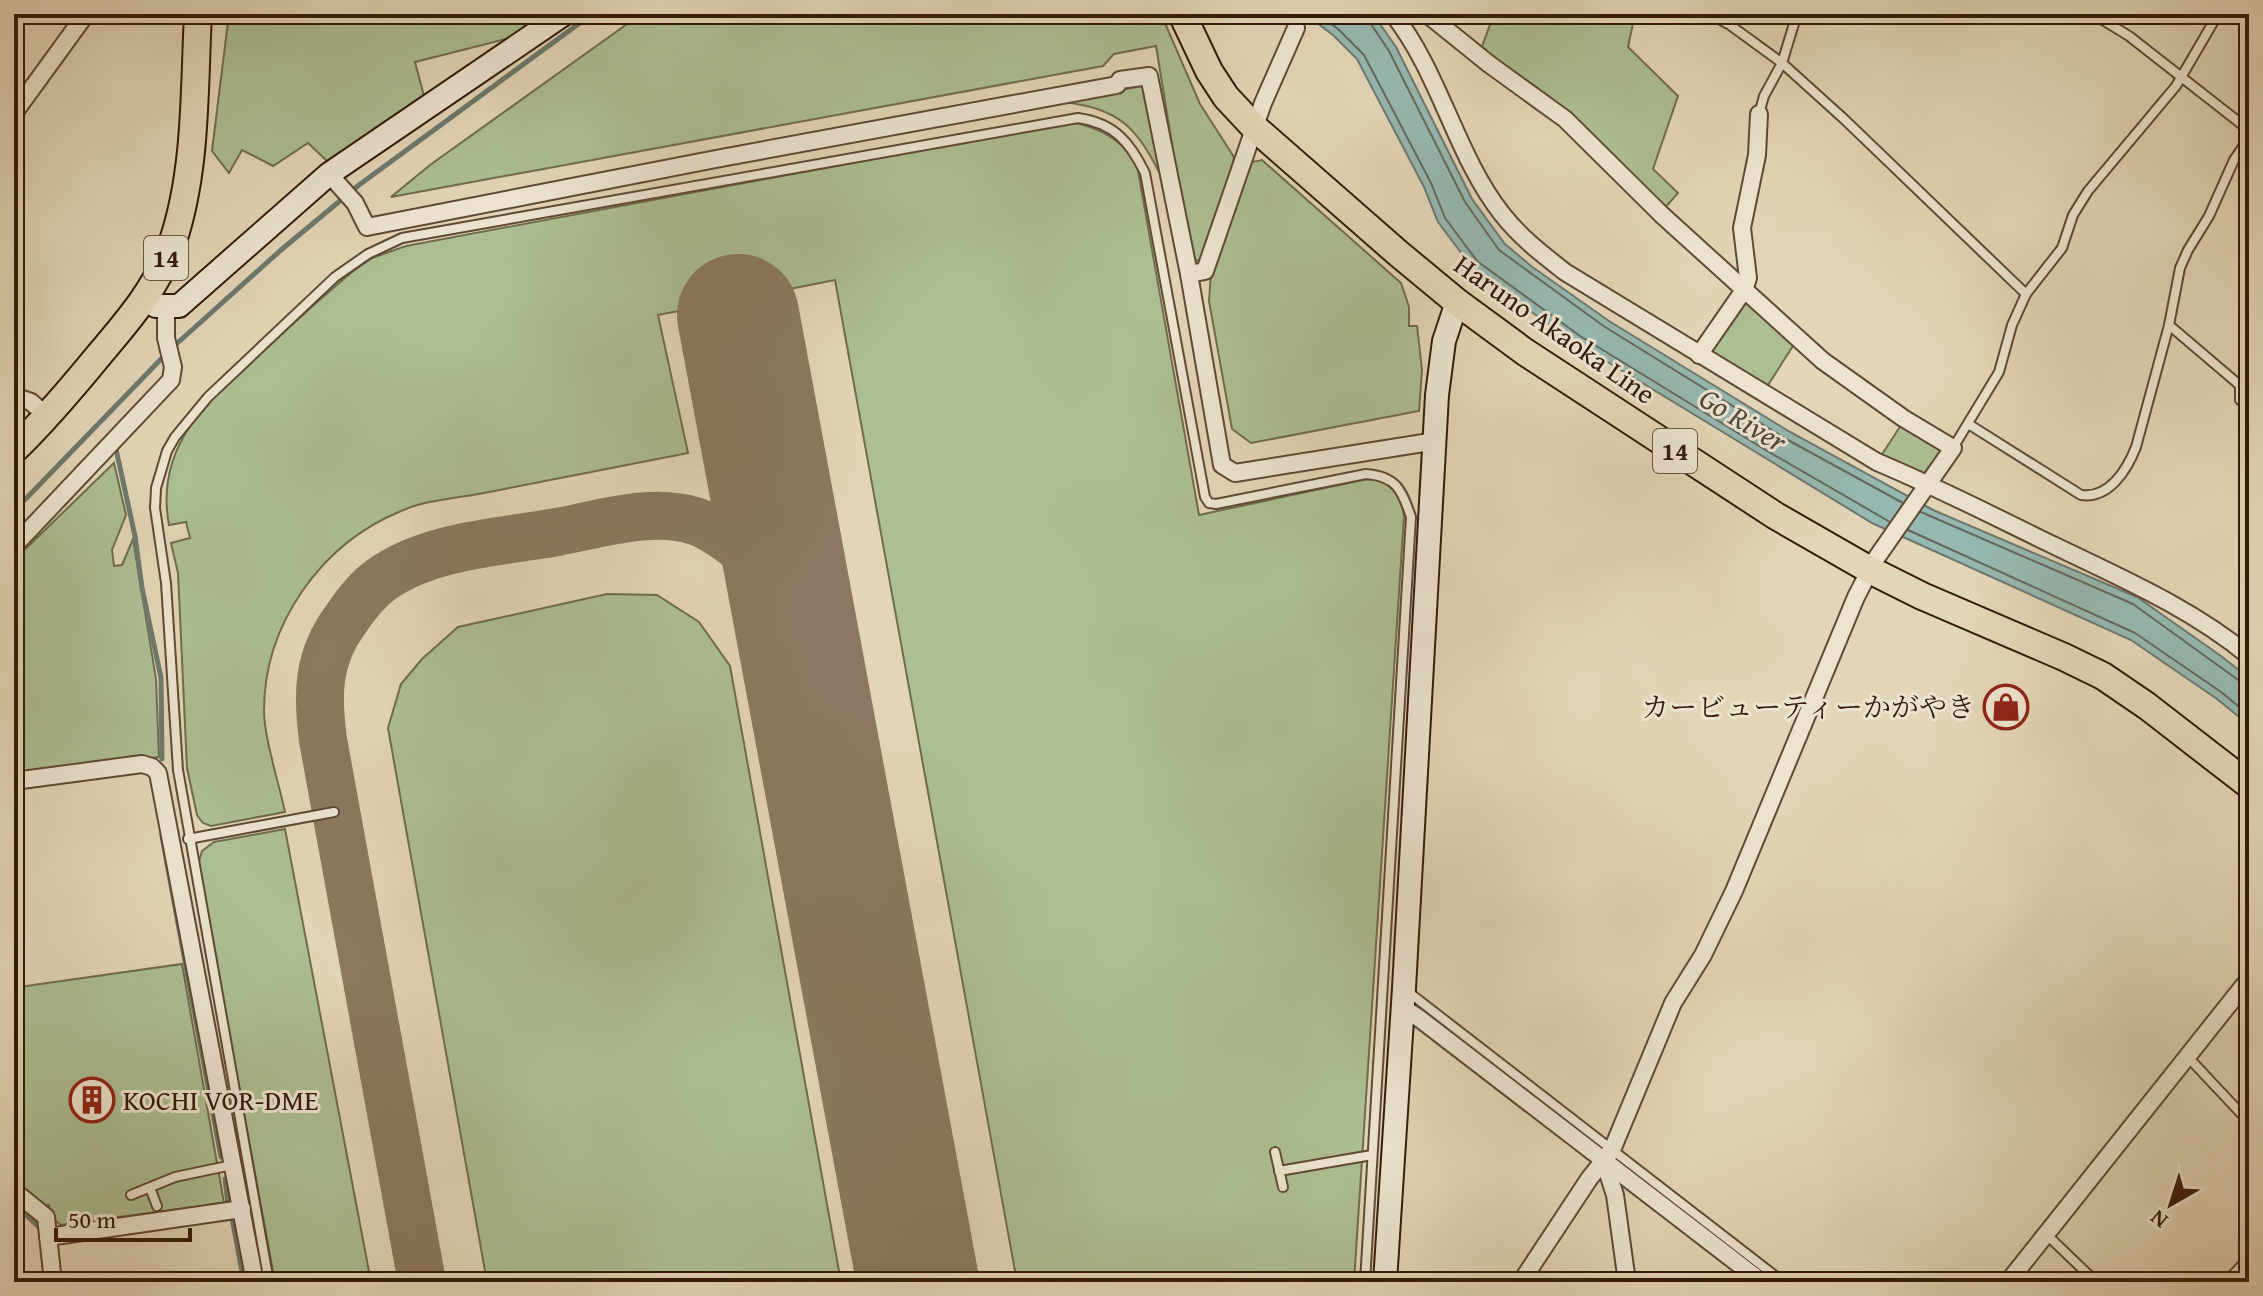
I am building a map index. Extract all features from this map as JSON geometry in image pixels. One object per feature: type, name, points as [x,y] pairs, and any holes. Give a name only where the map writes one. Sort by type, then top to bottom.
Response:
[{"type":"main road","name":"14","points":[[14,450],[48,417],[130,319],[155,303],[159,273],[172,246],[190,163],[198,14]]},
{"type":"main road","name":"Haruno Akaoka Line","points":[[1182,14],[1209,71],[1226,97],[1255,128],[1457,302],[1579,389],[1776,516],[1922,596],[2103,676],[2249,785]]},
{"type":"street","points":[[14,113],[86,14]]},
{"type":"street","points":[[14,546],[171,380],[173,367],[155,303],[179,306],[333,178],[564,14]]},
{"type":"street","points":[[1427,14],[1565,119],[1658,212],[1823,361],[1903,418],[1953,448],[1886,545],[1856,597],[1734,891],[1703,955],[1673,1003],[1608,1155],[1521,1282]]},
{"type":"street","points":[[2240,14],[2249,20]]},
{"type":"street","points":[[1399,16],[1478,175],[1500,212],[1526,241],[1565,272],[1877,462],[1929,483],[2151,592],[2226,637],[2249,656]]},
{"type":"street","points":[[1189,274],[1205,271],[1255,128],[1296,28]]},
{"type":"street","points":[[333,178],[355,203],[367,227],[1117,85],[1120,80],[1149,76],[1189,274],[1222,465],[1235,473],[1436,441]]},
{"type":"street","points":[[1699,355],[1744,290],[1748,278],[1742,228],[1757,155],[1759,114]]},
{"type":"street","points":[[1385,1282],[1437,395],[1444,341],[1457,302]]},
{"type":"street","points":[[14,396],[31,402],[48,417]]},
{"type":"street","points":[[14,781],[142,764],[158,773],[255,1282]]},
{"type":"street","points":[[2008,1282],[2249,979]]},
{"type":"street","points":[[1402,1013],[1411,1013],[1420,1019],[1608,1155],[1762,1282]]},
{"type":"street","points":[[1608,1155],[1627,1282]]},
{"type":"street","points":[[14,1191],[46,1217],[53,1282]]},
{"type":"street","points":[[48,1237],[242,1209]]},
{"type":"lane","points":[[1685,14],[1715,17],[1782,63],[2026,294]]},
{"type":"lane","points":[[1759,114],[1764,96],[1782,63],[1797,14]]},
{"type":"lane","points":[[2093,14],[2129,36],[2249,130]]},
{"type":"lane","points":[[1953,448],[1970,425],[1999,372],[2012,325],[2026,294],[2062,248],[2073,215],[2088,191],[2176,86],[2218,14]]},
{"type":"lane","points":[[269,1282],[178,770],[166,583],[155,508],[158,479],[167,451],[197,408],[335,277],[368,254],[402,238],[1067,119],[1090,120],[1122,136],[1145,173],[1205,497],[1209,503],[1366,474],[1382,475],[1395,484],[1404,496],[1411,517],[1365,1282]]},
{"type":"lane","points":[[1970,425],[2081,495],[2090,497],[2114,483],[2130,463],[2184,259],[2209,216],[2239,149],[2249,138]]},
{"type":"lane","points":[[2169,325],[2240,386],[2240,400],[2249,406]]},
{"type":"lane","points":[[188,839],[334,812]]},
{"type":"lane","points":[[1404,988],[1608,1155],[1783,1282]]},
{"type":"lane","points":[[2187,1056],[2249,1122]]},
{"type":"lane","points":[[1275,1152],[1283,1187]]},
{"type":"lane","points":[[1279,1171],[1372,1155]]},
{"type":"lane","points":[[131,1195],[175,1177],[232,1165]]},
{"type":"lane","points":[[150,1188],[157,1206]]},
{"type":"lane","points":[[2046,1234],[2096,1282]]},
{"type":"lane","points":[[2226,1282],[2249,1258]]},
{"type":"green space","points":[[229,14],[549,14],[518,36],[415,62],[424,96],[329,163],[308,143],[273,166],[242,150],[229,173],[212,151]]},
{"type":"green space","points":[[641,14],[1161,14],[1200,104],[1234,157],[1229,184],[1204,260],[1191,261],[1156,46],[1114,54],[1103,66],[391,197],[430,165]]},
{"type":"green space","points":[[1494,14],[1635,14],[1628,47],[1678,96],[1653,169],[1678,193],[1662,211],[1480,52]]},
{"type":"green space","points":[[1146,85],[1163,180],[1145,147],[1125,124],[1098,109],[1061,102]]},
{"type":"green space","points":[[1071,122],[1109,136],[1124,148],[1137,165],[1199,515],[1367,479],[1384,482],[1394,488],[1402,507],[1404,516],[1354,1282],[1017,1282],[835,280],[658,315],[688,453],[420,504],[372,526],[346,544],[322,566],[302,591],[286,618],[274,648],[264,711],[269,747],[285,812],[211,826],[203,823],[197,815],[187,768],[178,573],[171,543],[190,538],[186,522],[169,525],[167,495],[170,468],[180,444],[211,400],[356,269],[372,258],[406,246]]},
{"type":"green space","points":[[1262,160],[1401,283],[1409,307],[1409,326],[1417,326],[1422,370],[1419,411],[1251,443],[1232,429],[1209,301],[1211,273],[1252,162]]},
{"type":"green space","points":[[1744,290],[1798,338],[1763,393],[1699,355]]},
{"type":"green space","points":[[1905,419],[1953,448],[1929,483],[1877,462]]},
{"type":"green space","points":[[114,463],[126,515],[112,550],[114,566],[122,565],[133,539],[156,679],[159,757],[14,775],[14,560]]},
{"type":"green space","points":[[607,594],[657,595],[699,622],[730,666],[841,1282],[487,1282],[388,728],[401,684],[422,659],[458,627]]},
{"type":"green space","points":[[285,829],[371,1282],[275,1282],[198,865],[202,851],[214,842]]},
{"type":"green space","points":[[182,964],[224,1203],[61,1225],[50,1217],[49,1205],[40,1206],[14,1182],[14,1004],[22,1003],[19,987]]},
{"type":"water","name":"Go River","points":[[1305,14],[1373,14],[1396,47],[1472,199],[1505,244],[1531,266],[1609,321],[1790,432],[1933,510],[2137,597],[2249,678],[2249,725],[2131,640],[1872,523],[1575,342],[1514,300],[1471,266],[1438,222],[1424,187],[1357,59],[1333,35]]},
{"type":"waterway","points":[[173,347],[359,185],[592,14]]},
{"type":"waterway","points":[[14,511],[166,354]]},
{"type":"waterway","points":[[116,449],[161,678],[162,759]]},
{"type":"waterway","points":[[162,836],[221,1157]]},
{"type":"waterway","points":[[1412,1002],[1421,1008]]},
{"type":"waterway","points":[[1427,1013],[1509,1076]]},
{"type":"waterway","points":[[1515,1081],[1602,1148]]},
{"type":"waterway","points":[[1618,1161],[1633,1172]]},
{"type":"waterway","points":[[225,1179],[228,1204]]},
{"type":"waterway","points":[[14,1204],[41,1229]]},
{"type":"waterway","points":[[226,1219],[232,1218],[244,1282]]},
{"type":"taxiway","points":[[422,1282],[323,740],[321,677],[336,634],[358,602],[377,583],[422,559],[490,542],[626,518],[661,516],[678,517],[708,527],[754,559],[791,601],[798,616],[798,637]]},
{"type":"runway","points":[[738,315],[918,1282]]},
{"type":"place","name":"カービューティーかがやき","points":[[2006,707]]},
{"type":"place","name":"KOCHI VOR-DME","points":[[92,1100]]}]
